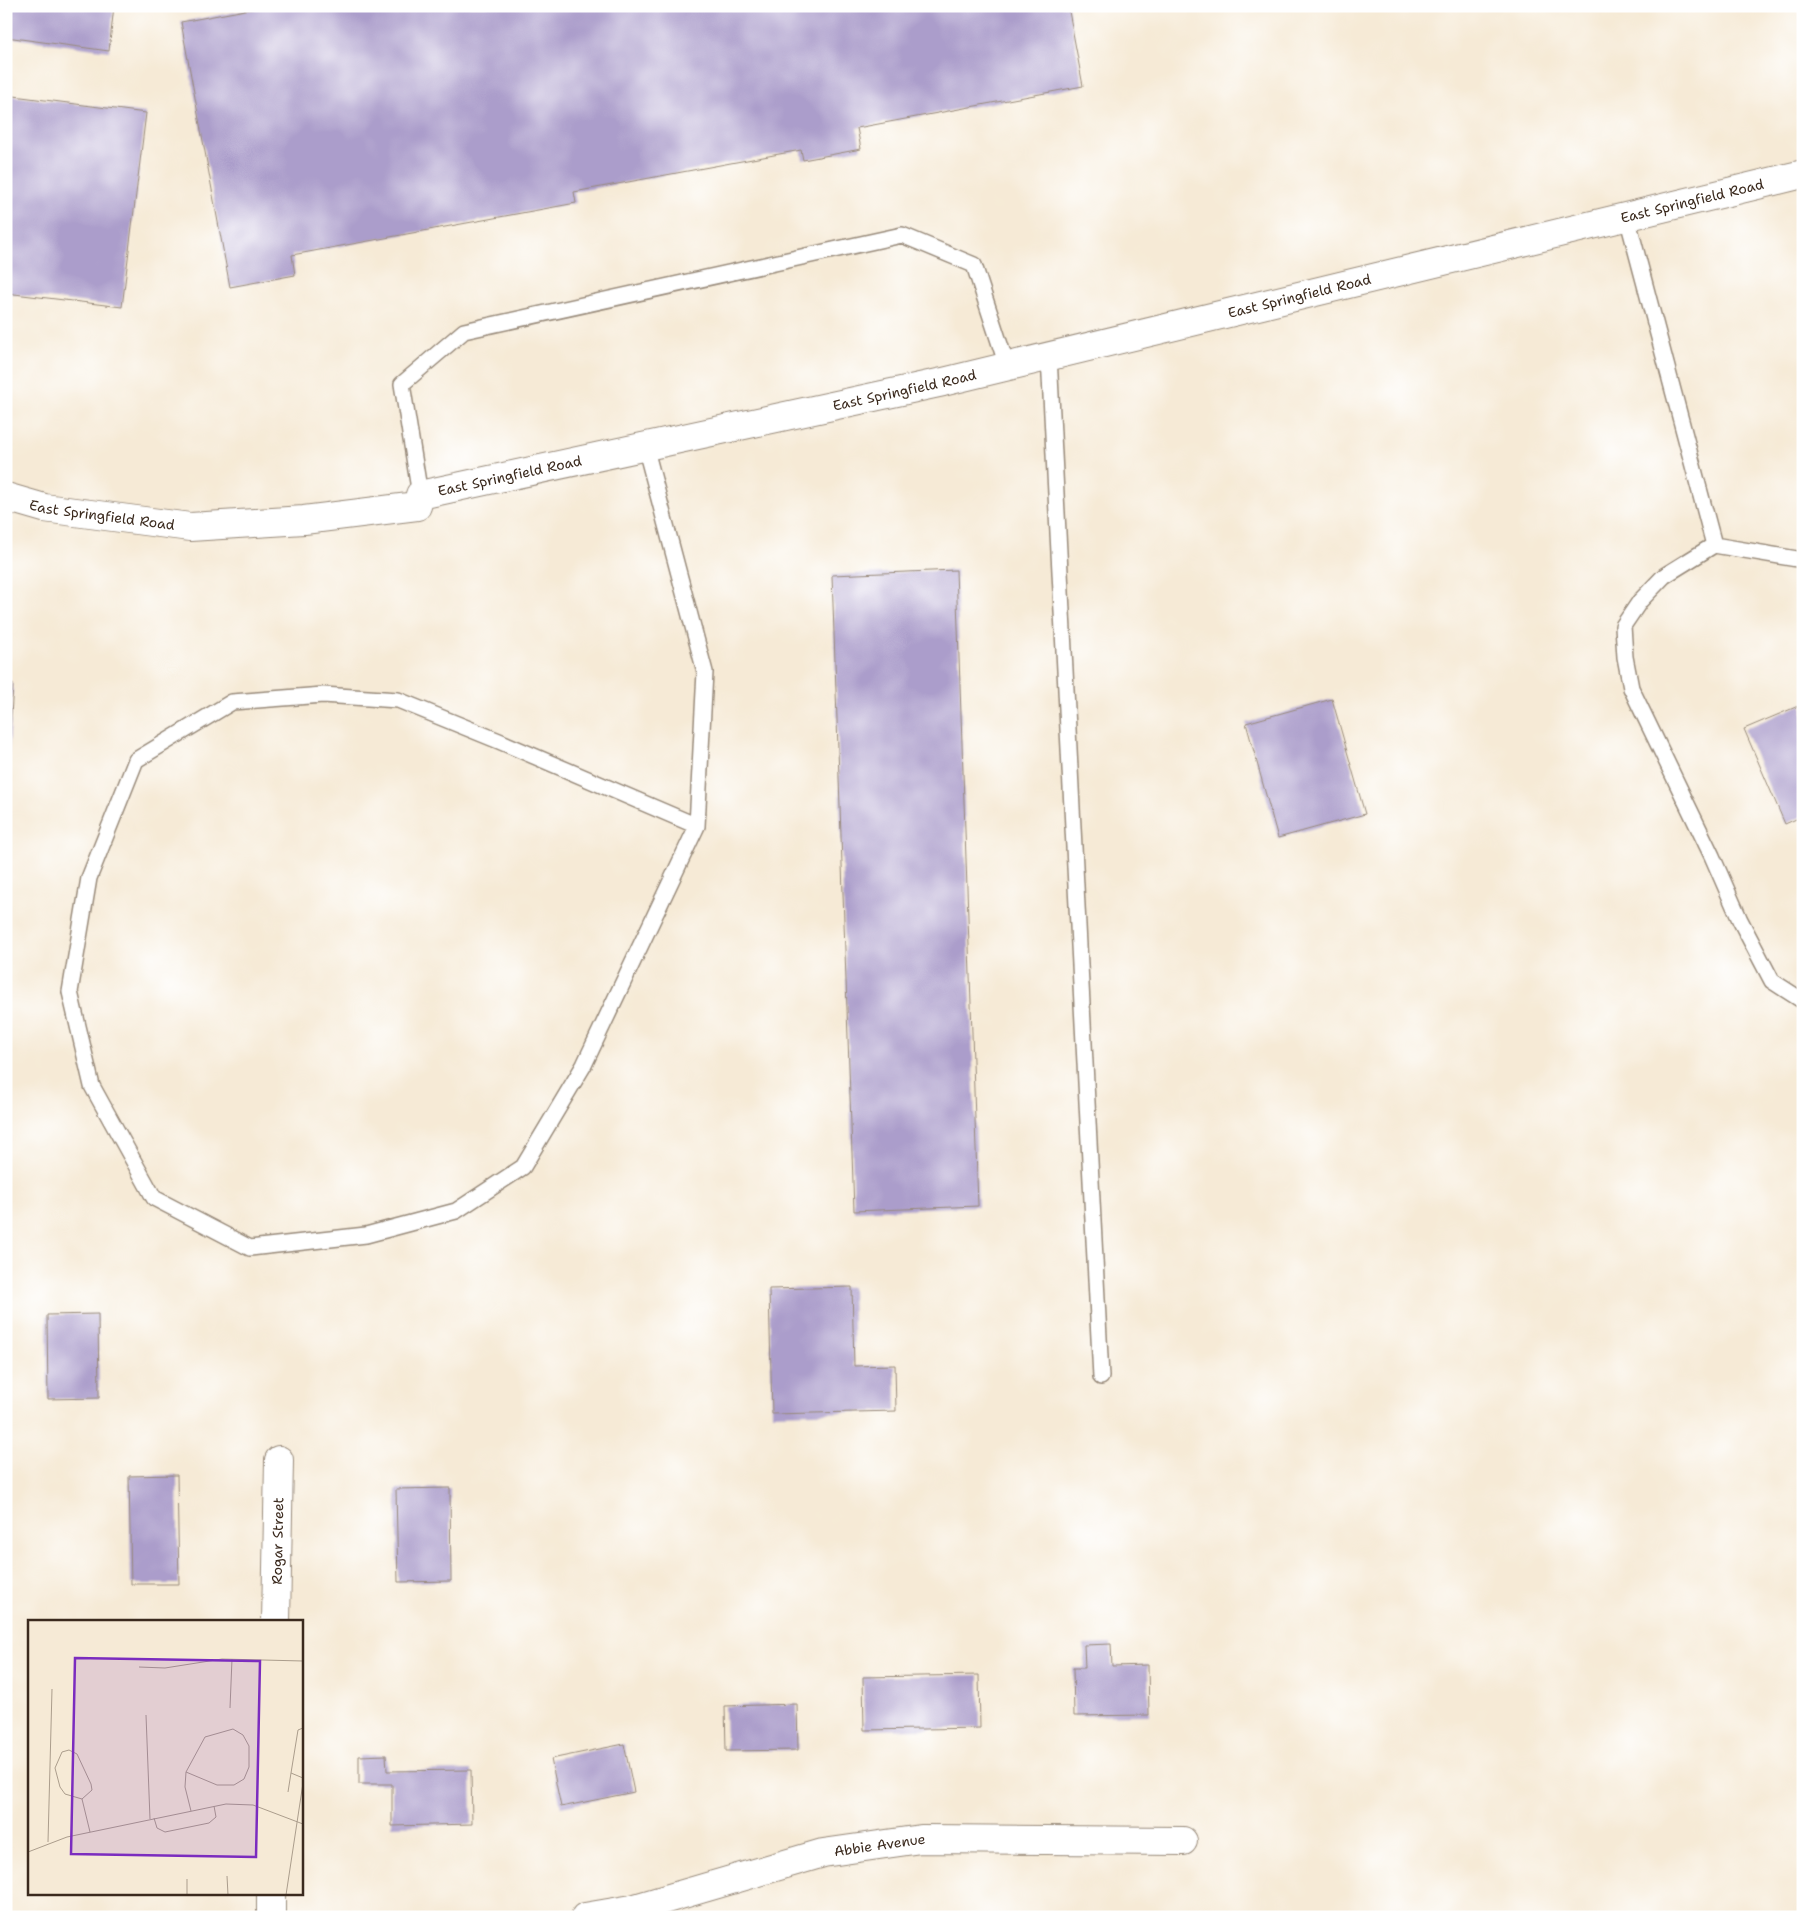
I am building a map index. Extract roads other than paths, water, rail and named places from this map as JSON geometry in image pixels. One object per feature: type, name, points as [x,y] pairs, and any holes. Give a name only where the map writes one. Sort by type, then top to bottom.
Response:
[{"type":"street","name":"East Springfield Road","points":[[6,497],[44,508],[190,527],[304,520],[417,506],[420,495],[924,386],[1803,174]]},
{"type":"street","name":"Rogar Street","points":[[276,1620],[279,1460]]},
{"type":"street","name":"Abbie Avenue","points":[[585,1917],[632,1909],[823,1853],[921,1839],[1183,1840]]},
{"type":"street","points":[[271,1896],[271,1917]]},
{"type":"lane","points":[[1627,216],[1714,545]]},
{"type":"lane","points":[[420,495],[402,384],[464,331],[814,254],[902,235],[974,265],[1007,366]]},
{"type":"lane","points":[[1048,356],[1101,1377]]},
{"type":"lane","points":[[645,446],[705,672],[697,826],[584,1065],[523,1167],[456,1211],[366,1235],[250,1248],[154,1198],[92,1086],[70,992],[88,878],[136,760],[232,702],[323,695],[398,700],[500,741],[697,826]]},
{"type":"lane","points":[[1803,560],[1714,545],[1664,576],[1640,601],[1623,626],[1625,657],[1631,688],[1712,856],[1740,920],[1772,981],[1803,1001]]}]
